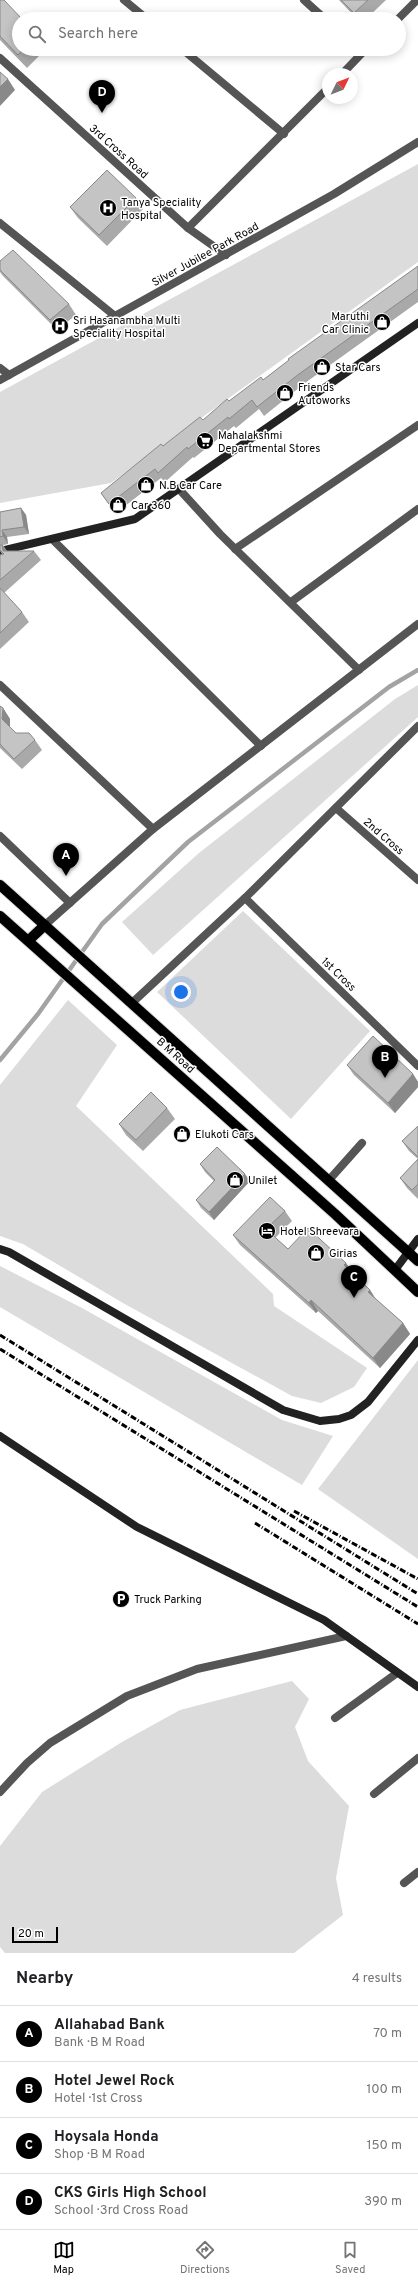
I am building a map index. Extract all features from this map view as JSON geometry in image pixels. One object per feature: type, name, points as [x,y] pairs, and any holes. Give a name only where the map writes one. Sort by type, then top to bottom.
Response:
[{"type":"main road","points":[[0,885],[45,925],[29,940]]},
{"type":"main road","name":"B M Road","points":[[0,916],[29,940],[335,1214],[418,1292]]},
{"type":"main road","name":"B M Road","points":[[45,925],[108,982],[133,1002],[418,1261]]},
{"type":"street","points":[[124,0],[139,12]]},
{"type":"street","points":[[304,0],[317,12]]},
{"type":"street","points":[[405,12],[417,0]]},
{"type":"street","points":[[190,56],[284,134]]},
{"type":"street","points":[[347,68],[358,56]]},
{"type":"street","name":"3rd Cross Road","points":[[0,58],[188,228],[226,255]]},
{"type":"street","points":[[188,228],[284,134],[322,94]]},
{"type":"street","name":"Silver Jubilee Park Road","points":[[0,380],[334,194],[418,142]]},
{"type":"street","points":[[0,223],[115,316]]},
{"type":"street","points":[[0,551],[52,540],[135,519],[418,323]]},
{"type":"street","points":[[0,368],[9,375]]},
{"type":"street","points":[[235,548],[418,425]]},
{"type":"street","points":[[179,489],[235,548],[359,670]]},
{"type":"street","points":[[291,602],[418,509]]},
{"type":"street","points":[[52,540],[261,746]]},
{"type":"street","points":[[45,925],[154,829],[418,624]]},
{"type":"street","points":[[0,685],[154,829]]},
{"type":"street","points":[[133,1002],[245,898],[418,726]]},
{"type":"street","name":"2nd Cross","points":[[336,808],[418,880]]},
{"type":"street","points":[[0,836],[70,903]]},
{"type":"street","name":"1st Cross","points":[[245,898],[418,1066]]},
{"type":"street","points":[[329,1180],[362,1143]]},
{"type":"street","points":[[395,1270],[418,1239]]},
{"type":"street","points":[[0,1249],[16,1256],[283,1410],[320,1421],[339,1419],[351,1415],[368,1402],[418,1340]]},
{"type":"street","points":[[0,1436],[137,1527],[324,1620],[418,1687]]},
{"type":"street","points":[[0,1792],[27,1763],[50,1743],[127,1696],[197,1669],[346,1636]]},
{"type":"street","points":[[335,1718],[397,1673]]},
{"type":"street","points":[[374,1794],[418,1758]]},
{"type":"street","points":[[404,1883],[418,1872]]},
{"type":"shaded area","points":[[418,164],[418,262],[111,483],[0,503],[0,392]]},
{"type":"shaded area","points":[[418,685],[418,717],[153,955],[122,922],[199,853],[395,699]]},
{"type":"shaded area","points":[[243,911],[370,1031],[291,1119],[157,992]]},
{"type":"shaded area","points":[[68,1000],[117,1045],[76,1106],[273,1294],[274,1306],[367,1368],[354,1387],[321,1403],[292,1396],[123,1303],[23,1244],[0,1236],[0,1085]]},
{"type":"shaded area","points":[[0,1266],[82,1308],[282,1420],[333,1436],[302,1485],[0,1307]]},
{"type":"shaded area","points":[[418,1360],[418,1559],[318,1489]]},
{"type":"shaded area","points":[[292,1681],[309,1699],[295,1727],[308,1761],[349,1806],[336,1878],[343,1915],[294,1953],[5,1953],[0,1947],[0,1846],[42,1792],[122,1742],[180,1710]]},
{"type":"building","points":[[0,0],[4,0],[15,12],[12,12],[12,49],[0,36]]},
{"type":"building","points":[[341,0],[368,0],[355,12],[353,12]]},
{"type":"building","points":[[0,72],[8,79],[0,87]]},
{"type":"building","points":[[107,170],[136,198],[99,235],[70,207]]},
{"type":"building","points":[[13,250],[69,304],[50,320],[0,270],[0,261]]},
{"type":"building","points":[[418,266],[418,289],[299,374],[257,407],[252,400],[188,449],[187,447],[158,473],[155,469],[109,504],[101,493],[161,444],[163,446],[200,417],[203,420],[227,399],[229,401],[261,377],[263,380],[289,360],[288,359]]},
{"type":"building","points":[[21,508],[24,527],[2,530],[3,536],[0,537],[0,512]]},
{"type":"building","points":[[0,545],[2,545],[3,551],[34,551],[0,580],[0,555],[4,554],[0,550]]},
{"type":"building","points":[[0,588],[22,612],[0,633]]},
{"type":"building","points":[[0,706],[3,708],[2,719],[16,733],[29,733],[35,740],[14,759],[0,744]]},
{"type":"building","points":[[373,1036],[413,1074],[388,1103],[347,1065]]},
{"type":"building","points":[[151,1092],[167,1108],[136,1140],[119,1124]]},
{"type":"building","points":[[418,1126],[418,1157],[402,1141]]},
{"type":"building","points":[[217,1147],[245,1174],[209,1212],[196,1200],[215,1180],[200,1164]]},
{"type":"building","points":[[418,1159],[418,1184],[412,1190],[400,1178]]},
{"type":"building","points":[[270,1197],[285,1211],[266,1229],[288,1249],[308,1228],[346,1263],[344,1265],[370,1290],[368,1292],[403,1323],[373,1358],[311,1300],[309,1303],[233,1235]]},
{"type":"waterway","points":[[0,1060],[38,1014],[102,924],[188,842],[389,687],[418,670]]},
{"type":"railway","points":[[0,1335],[418,1594]]},
{"type":"railway","points":[[0,1349],[418,1607]]},
{"type":"railway","points":[[294,1511],[418,1579]]},
{"type":"railway","points":[[255,1523],[418,1624]]},
{"type":"place","name":"CKS Girls High School","points":[[102,113]]},
{"type":"place","name":"Tanya Speciality Hospital","points":[[108,208]]},
{"type":"place","name":"Maruthi Car Clinic","points":[[382,322]]},
{"type":"place","name":"Sri Hasanambha Multi Speciality Hospital","points":[[60,326]]},
{"type":"place","name":"Star Cars","points":[[322,367]]},
{"type":"place","name":"Friends Autoworks","points":[[285,393]]},
{"type":"place","name":"Mahalakshmi Departmental Stores","points":[[205,441]]},
{"type":"place","name":"N.B Car Care","points":[[146,485]]},
{"type":"place","name":"Car 360","points":[[118,505]]},
{"type":"place","name":"Allahabad Bank","points":[[66,876]]},
{"type":"place","name":"Hotel Jewel Rock","points":[[385,1078]]},
{"type":"place","name":"Elukoti Cars","points":[[182,1134]]},
{"type":"place","name":"Unilet","points":[[235,1180]]},
{"type":"place","name":"Hotel Shreevara","points":[[267,1231]]},
{"type":"place","name":"Girias","points":[[316,1253]]},
{"type":"place","name":"Hoysala Honda","points":[[354,1298]]},
{"type":"place","name":"Truck Parking","points":[[121,1599]]}]
